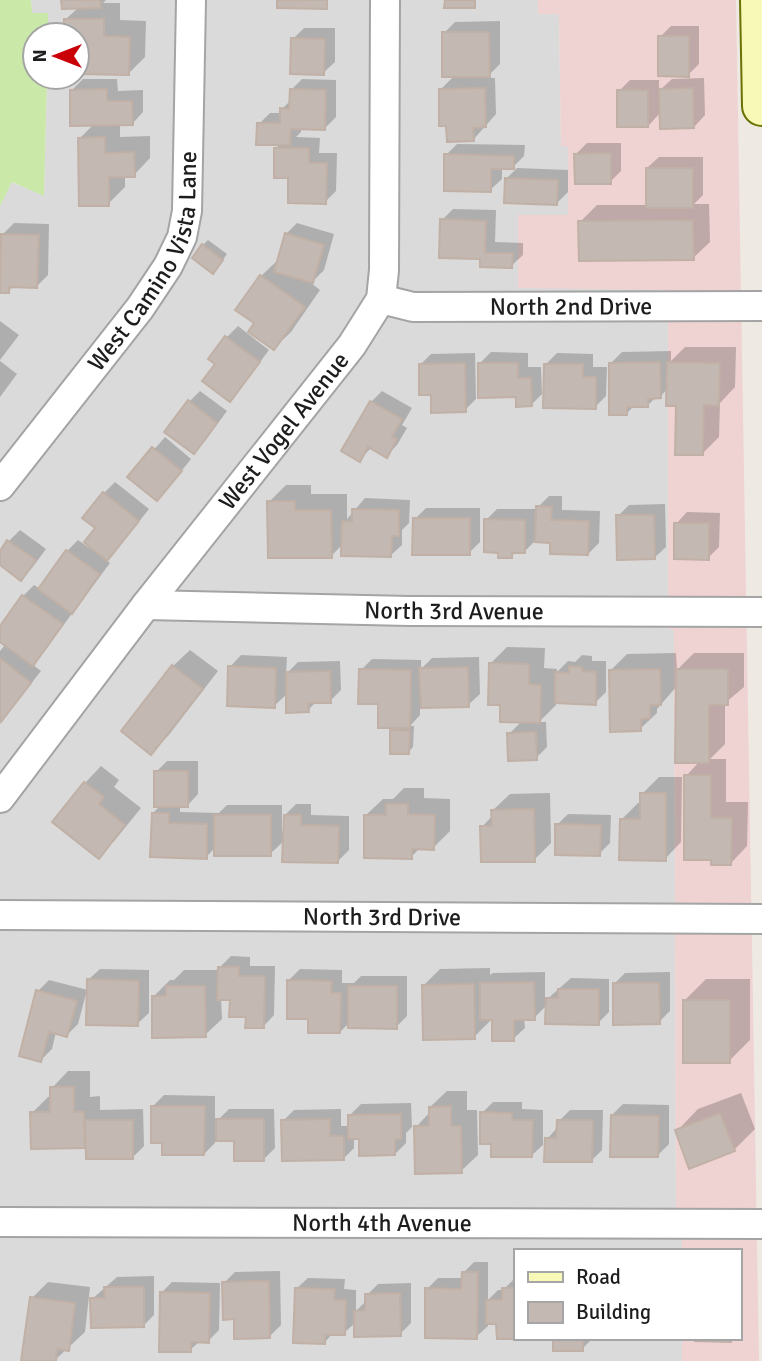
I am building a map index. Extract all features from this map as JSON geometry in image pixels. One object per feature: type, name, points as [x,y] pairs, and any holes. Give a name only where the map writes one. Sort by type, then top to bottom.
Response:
[{"type":"street","name":"West Camino Vista Lane","points":[[0,486],[140,308],[168,266],[181,237],[187,211],[191,0]]},
{"type":"street","name":"West Vogel Avenue","points":[[0,798],[146,605],[352,345],[381,299],[384,270],[385,0]]},
{"type":"street","points":[[760,0],[762,106]]},
{"type":"street","name":"North 2nd Drive","points":[[381,299],[413,307],[762,306]]},
{"type":"street","name":"North 3rd Avenue","points":[[146,605],[423,611],[762,612]]},
{"type":"street","name":"North 3rd Drive","points":[[0,915],[762,919]]},
{"type":"street","name":"North 4th Avenue","points":[[0,1222],[762,1224]]},
{"type":"shaded area","points":[[31,0],[538,0],[539,14],[559,14],[561,146],[568,146],[568,215],[668,289],[668,629],[674,629],[676,1208],[682,1208],[682,1249],[514,1249],[514,1340],[682,1340],[682,1361],[0,1361],[0,206],[11,182],[44,195],[47,91],[91,91],[91,21],[48,21],[48,13],[32,13]]},
{"type":"shaded area","points":[[538,0],[736,0],[759,1361],[682,1361],[682,1340],[741,1340],[741,1249],[682,1249],[682,1209],[676,1208],[674,630],[668,629],[668,290],[518,288],[518,215],[568,215],[568,147],[561,146],[559,14],[538,14]]},
{"type":"green space","points":[[0,0],[31,0],[32,13],[48,13],[48,21],[21,21],[21,91],[47,91],[44,196],[12,182],[0,206]]},
{"type":"building","points":[[61,0],[100,0],[101,8],[62,9]]},
{"type":"building","points":[[277,0],[327,0],[327,9],[277,8]]},
{"type":"building","points":[[445,0],[475,0],[475,8],[444,8]]},
{"type":"building","points":[[104,19],[104,36],[130,37],[129,75],[91,74],[91,21],[64,21]]},
{"type":"building","points":[[442,32],[489,32],[490,77],[442,77]]},
{"type":"building","points":[[658,36],[689,36],[689,77],[658,76]]},
{"type":"building","points":[[291,38],[325,39],[324,75],[290,74]]},
{"type":"building","points":[[485,88],[486,127],[473,128],[474,141],[447,142],[446,126],[439,126],[439,89]]},
{"type":"building","points":[[693,88],[694,128],[660,129],[659,89]]},
{"type":"building","points":[[107,89],[107,101],[132,101],[133,125],[70,126],[70,91]]},
{"type":"building","points":[[290,89],[326,90],[325,130],[291,129],[290,145],[256,145],[257,123],[280,123],[280,108],[289,109]]},
{"type":"building","points":[[617,90],[648,90],[648,127],[617,127]]},
{"type":"building","points":[[105,137],[105,153],[134,152],[135,177],[109,177],[109,206],[79,206],[78,138]]},
{"type":"building","points":[[274,148],[309,148],[309,163],[327,163],[326,204],[288,203],[288,178],[274,178]]},
{"type":"building","points":[[611,153],[611,184],[575,184],[574,154]]},
{"type":"building","points":[[444,154],[514,156],[514,169],[491,169],[491,192],[444,191]]},
{"type":"building","points":[[646,168],[693,168],[693,208],[646,208]]},
{"type":"building","points":[[505,178],[558,180],[557,205],[504,203]]},
{"type":"building","points":[[440,219],[486,221],[485,253],[513,253],[512,268],[480,267],[480,259],[439,258]]},
{"type":"building","points":[[693,220],[694,260],[579,261],[578,221]]},
{"type":"building","points":[[285,233],[324,245],[313,283],[274,272]]},
{"type":"building","points":[[1,234],[39,235],[37,288],[9,287],[9,293],[0,293]]},
{"type":"building","points":[[202,244],[223,260],[213,274],[192,258]]},
{"type":"building","points":[[260,275],[305,307],[274,350],[248,332],[254,323],[235,310]]},
{"type":"building","points":[[225,336],[260,362],[230,402],[202,381],[215,364],[208,359]]},
{"type":"building","points":[[660,362],[661,398],[648,399],[648,407],[627,407],[627,415],[609,415],[609,363]]},
{"type":"building","points":[[667,362],[720,363],[719,406],[704,405],[703,455],[675,455],[676,406],[666,406]]},
{"type":"building","points":[[465,363],[466,412],[431,413],[431,395],[419,395],[419,364]]},
{"type":"building","points":[[478,363],[518,363],[518,378],[531,378],[532,406],[516,407],[516,397],[478,398]]},
{"type":"building","points":[[544,364],[583,364],[583,377],[596,377],[596,409],[543,408]]},
{"type":"building","points":[[188,400],[217,423],[194,454],[164,432]]},
{"type":"building","points":[[370,401],[402,419],[392,437],[397,439],[387,458],[368,447],[360,462],[341,451]]},
{"type":"building","points":[[152,447],[182,471],[157,501],[127,477]]},
{"type":"building","points":[[103,492],[139,521],[107,561],[84,542],[95,528],[82,518]]},
{"type":"building","points":[[267,501],[295,501],[295,510],[331,510],[332,558],[268,558]]},
{"type":"building","points":[[536,506],[552,507],[551,520],[589,521],[588,555],[550,554],[550,543],[535,542]]},
{"type":"building","points":[[352,509],[399,510],[399,536],[392,536],[391,557],[341,556],[342,521],[352,522]]},
{"type":"building","points":[[616,515],[654,515],[655,559],[617,560]]},
{"type":"building","points":[[413,518],[470,518],[470,555],[412,555]]},
{"type":"building","points":[[484,519],[525,520],[525,553],[512,553],[512,558],[498,558],[498,553],[484,552]]},
{"type":"building","points":[[674,523],[709,523],[709,560],[674,559]]},
{"type":"building","points":[[7,540],[36,560],[21,581],[0,565],[0,551]]},
{"type":"building","points":[[66,550],[100,574],[72,614],[38,589]]},
{"type":"building","points":[[22,595],[63,624],[33,666],[0,642],[0,626]]},
{"type":"building","points":[[0,658],[31,683],[1,722],[0,720]]},
{"type":"building","points":[[489,663],[529,664],[529,684],[541,685],[540,723],[500,722],[500,705],[488,705]]},
{"type":"building","points":[[172,665],[203,689],[151,755],[121,731]]},
{"type":"building","points":[[228,666],[276,668],[275,708],[227,706]]},
{"type":"building","points":[[569,666],[596,672],[596,705],[555,703],[555,672],[569,673]]},
{"type":"building","points":[[468,667],[469,707],[421,708],[419,668]]},
{"type":"building","points":[[359,669],[411,670],[410,728],[378,728],[378,704],[358,704]]},
{"type":"building","points":[[660,669],[661,705],[650,705],[650,718],[641,719],[641,731],[610,732],[609,670]]},
{"type":"building","points":[[676,669],[728,669],[728,705],[709,705],[709,763],[675,763]]},
{"type":"building","points":[[330,671],[331,703],[308,703],[309,712],[286,713],[286,672]]},
{"type":"building","points":[[390,730],[410,731],[409,754],[390,754]]},
{"type":"building","points":[[536,732],[537,760],[508,761],[507,733]]},
{"type":"building","points":[[154,771],[188,771],[188,807],[154,807]]},
{"type":"building","points":[[684,775],[711,775],[711,818],[732,818],[731,865],[711,865],[711,860],[684,860]]},
{"type":"building","points":[[84,782],[104,797],[99,804],[125,825],[99,859],[52,822]]},
{"type":"building","points":[[640,793],[666,793],[666,861],[619,860],[620,819],[640,819]]},
{"type":"building","points":[[386,804],[408,804],[408,814],[435,815],[434,850],[412,849],[412,859],[364,858],[364,815],[386,815]]},
{"type":"building","points":[[534,809],[535,862],[481,862],[480,826],[492,826],[491,810]]},
{"type":"building","points":[[152,813],[169,813],[169,823],[207,824],[207,859],[150,857]]},
{"type":"building","points":[[214,815],[271,815],[271,856],[214,856]]},
{"type":"building","points":[[284,815],[301,815],[301,825],[339,826],[338,863],[282,862]]},
{"type":"building","points":[[555,824],[601,825],[600,856],[555,855]]},
{"type":"building","points":[[218,967],[239,967],[239,976],[265,976],[264,1028],[245,1028],[246,1017],[229,1017],[230,1000],[217,1000]]},
{"type":"building","points":[[87,979],[139,981],[138,1026],[86,1025]]},
{"type":"building","points":[[287,980],[332,981],[331,993],[341,993],[340,1033],[308,1033],[308,1019],[287,1019]]},
{"type":"building","points":[[534,982],[535,1020],[514,1020],[514,1041],[492,1041],[492,1020],[480,1020],[480,983]]},
{"type":"building","points":[[613,983],[659,983],[660,1024],[613,1025]]},
{"type":"building","points":[[474,984],[475,1039],[423,1040],[422,985]]},
{"type":"building","points":[[166,986],[205,986],[206,1037],[152,1038],[152,996],[166,996]]},
{"type":"building","points":[[348,986],[397,986],[397,1029],[348,1028]]},
{"type":"building","points":[[558,989],[599,989],[599,1025],[545,1024],[546,998],[558,998]]},
{"type":"building","points":[[36,990],[77,1001],[67,1037],[49,1032],[41,1062],[19,1056]]},
{"type":"building","points":[[683,1000],[730,1000],[730,1063],[683,1063]]},
{"type":"building","points":[[50,1087],[74,1087],[74,1112],[84,1112],[85,1148],[31,1149],[30,1112],[50,1112]]},
{"type":"building","points":[[151,1106],[205,1106],[204,1155],[162,1155],[162,1143],[151,1143]]},
{"type":"building","points":[[451,1106],[451,1126],[461,1126],[462,1173],[415,1174],[414,1126],[429,1126],[429,1107]]},
{"type":"building","points":[[480,1112],[512,1113],[512,1120],[533,1120],[532,1157],[491,1157],[491,1144],[480,1144]]},
{"type":"building","points":[[720,1113],[735,1151],[689,1169],[675,1130]]},
{"type":"building","points":[[401,1114],[401,1139],[395,1139],[395,1155],[359,1156],[359,1139],[348,1139],[348,1115]]},
{"type":"building","points":[[611,1115],[659,1116],[658,1157],[610,1157]]},
{"type":"building","points":[[216,1119],[264,1119],[264,1161],[234,1161],[234,1141],[216,1141]]},
{"type":"building","points":[[330,1119],[330,1136],[344,1136],[344,1160],[282,1161],[281,1120]]},
{"type":"building","points":[[85,1120],[133,1120],[133,1159],[86,1159]]},
{"type":"building","points":[[557,1120],[593,1120],[592,1162],[544,1162],[545,1138],[556,1138]]},
{"type":"building","points":[[462,1272],[478,1272],[477,1339],[425,1338],[425,1288],[461,1289]]},
{"type":"building","points":[[269,1281],[270,1338],[234,1339],[234,1319],[223,1320],[222,1282]]},
{"type":"building","points":[[104,1287],[144,1287],[144,1327],[91,1328],[90,1298],[105,1298]]},
{"type":"building","points":[[295,1288],[335,1289],[334,1300],[346,1300],[345,1335],[325,1335],[325,1344],[293,1343]]},
{"type":"building","points":[[502,1288],[514,1288],[514,1339],[497,1339],[496,1324],[486,1324],[486,1300],[502,1300]]},
{"type":"building","points":[[160,1292],[210,1293],[209,1343],[191,1342],[191,1352],[159,1352]]},
{"type":"building","points":[[400,1293],[401,1336],[354,1337],[354,1311],[365,1310],[365,1294]]},
{"type":"building","points":[[30,1297],[75,1303],[69,1351],[57,1349],[56,1361],[21,1361]]},
{"type":"building","points":[[553,1340],[583,1340],[583,1351],[553,1351]]},
{"type":"building","points":[[731,1340],[731,1342],[695,1341]]}]
